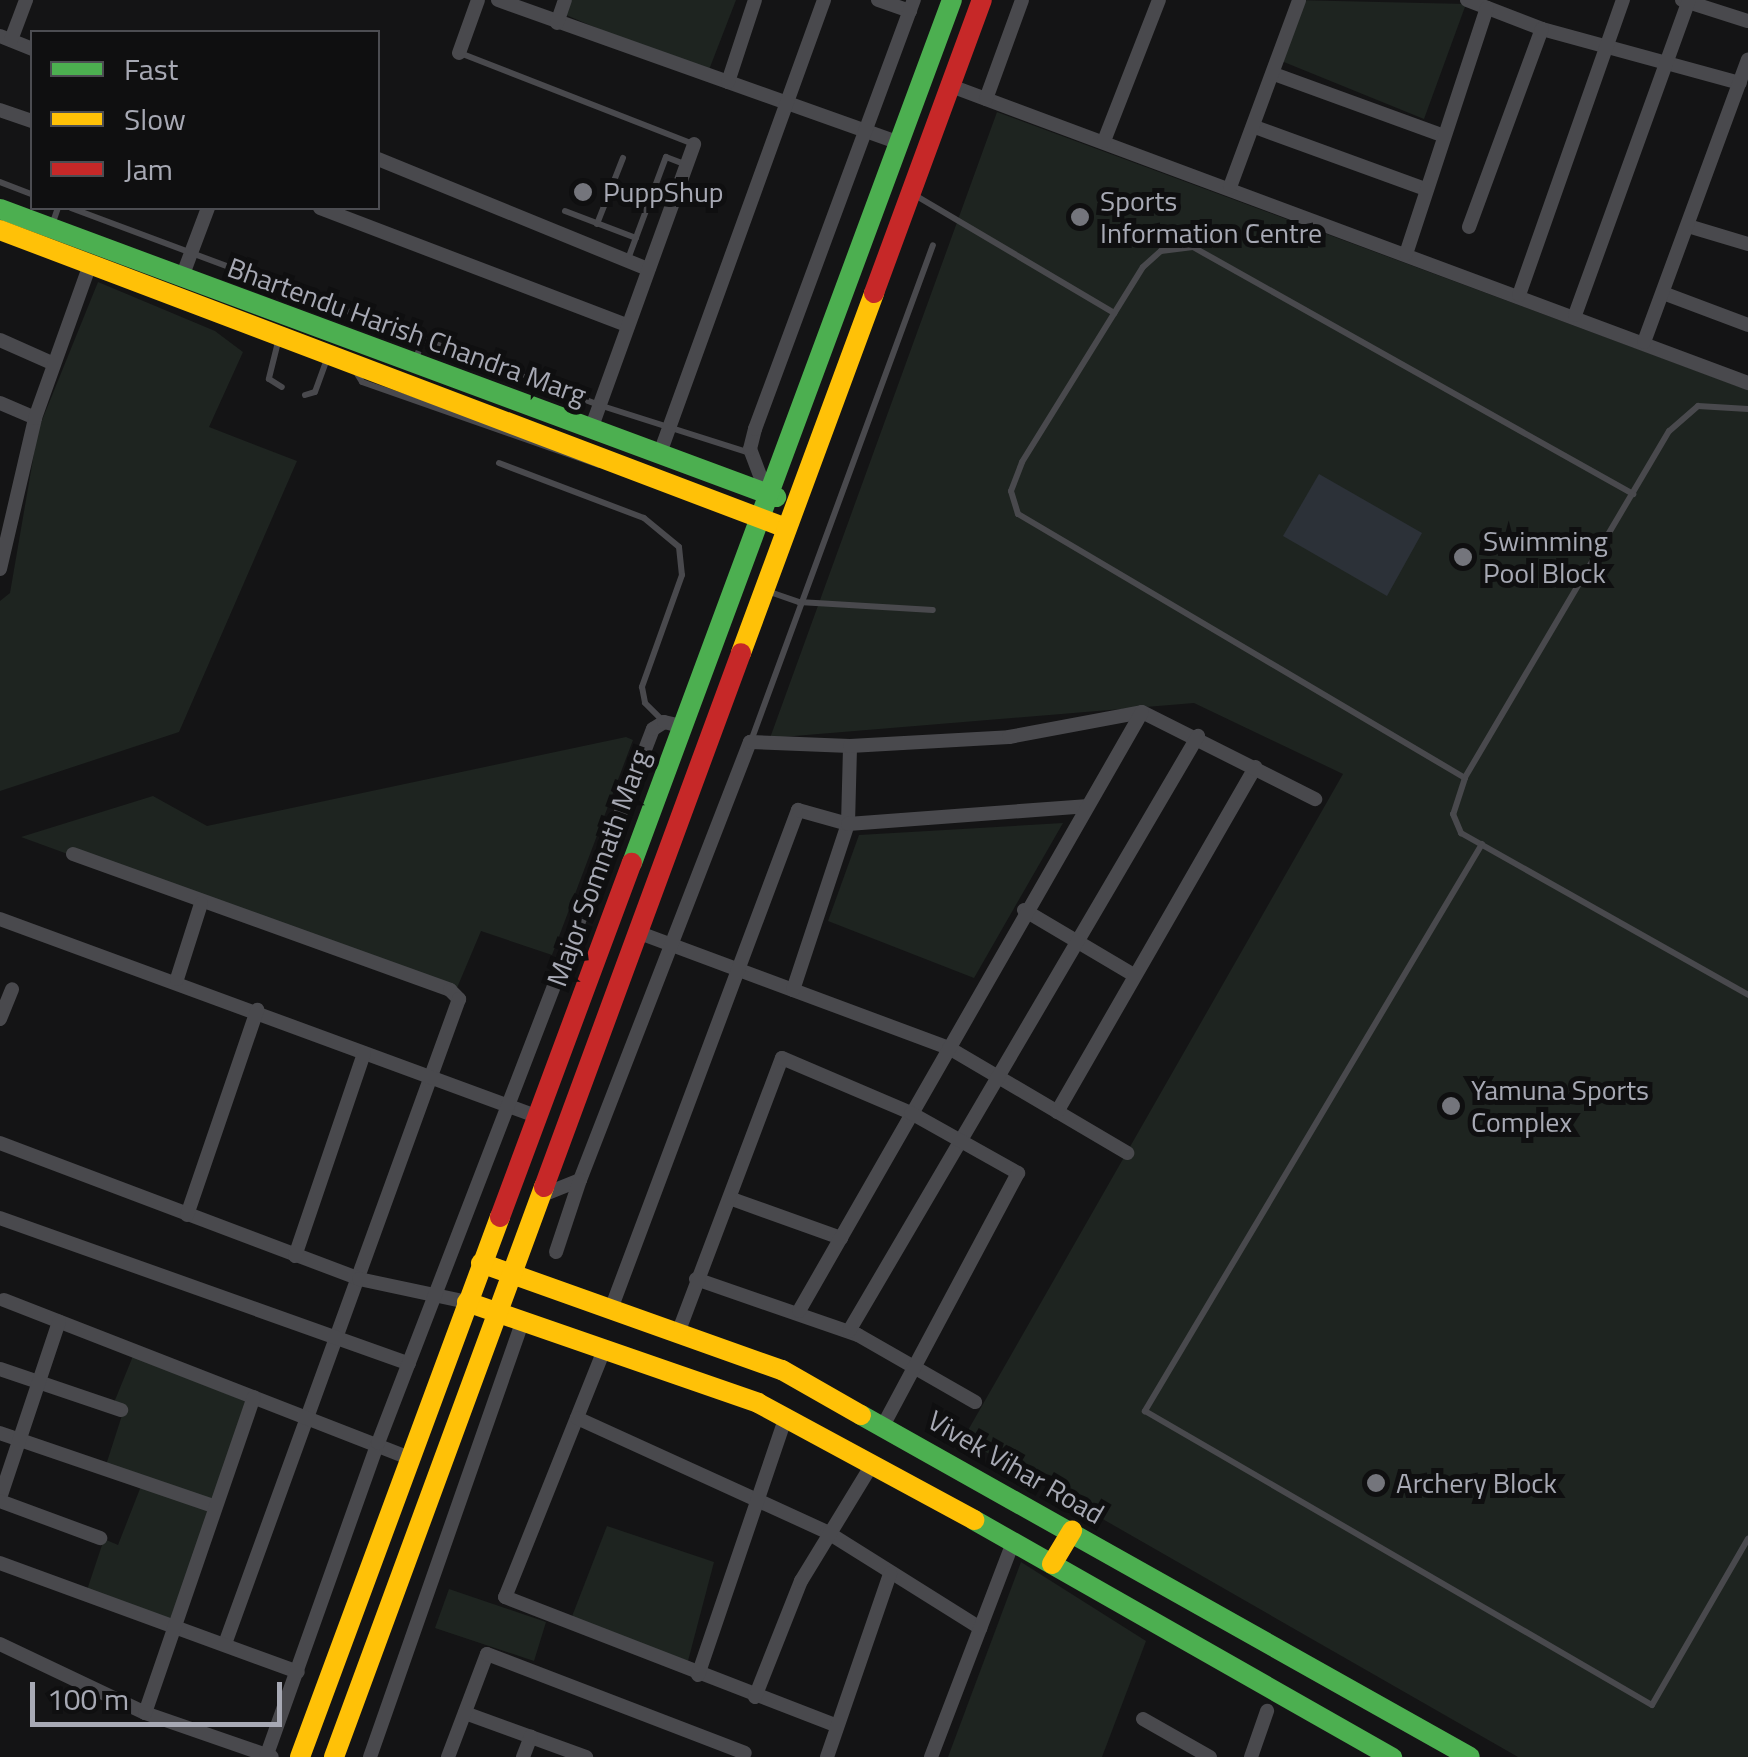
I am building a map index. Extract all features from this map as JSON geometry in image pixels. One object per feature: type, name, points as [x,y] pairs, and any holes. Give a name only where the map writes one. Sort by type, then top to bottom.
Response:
[{"type":"main road","name":"Major Somnath Marg","points":[[300,1757],[536,1116],[672,724],[767,494],[952,0]]},
{"type":"main road","points":[[334,1757],[982,0]]},
{"type":"main road","points":[[884,184],[911,193]]},
{"type":"main road","name":"Bhartendu Harish Chandra Marg","points":[[0,209],[54,218],[182,276],[794,504]]},
{"type":"main road","name":"Bhartendu Harish Chandra Marg","points":[[0,230],[786,528]]},
{"type":"main road","name":"Vivek Vihar Road","points":[[481,1263],[782,1370],[1470,1757]]},
{"type":"main road","points":[[466,1302],[786,1416],[1392,1757]]},
{"type":"main road","points":[[1052,1564],[1072,1531]]},
{"type":"street","points":[[26,0],[6,38],[30,48]]},
{"type":"street","points":[[459,53],[478,0]]},
{"type":"street","points":[[498,0],[899,143]]},
{"type":"street","points":[[557,23],[565,0]]},
{"type":"street","points":[[728,82],[755,0]]},
{"type":"street","points":[[660,453],[824,0]]},
{"type":"street","points":[[767,494],[752,452],[912,6],[878,0]]},
{"type":"street","points":[[986,99],[1022,0]]},
{"type":"street","points":[[1104,140],[1159,0]]},
{"type":"street","points":[[1230,187],[1255,128],[1299,0]]},
{"type":"street","points":[[1467,0],[1542,29],[1667,58],[1740,83]]},
{"type":"street","points":[[1519,295],[1623,0]]},
{"type":"street","points":[[1575,315],[1685,1],[1748,20]]},
{"type":"street","points":[[1406,254],[1423,188],[1487,8]]},
{"type":"street","points":[[1469,227],[1542,29]]},
{"type":"street","points":[[1644,342],[1748,60]]},
{"type":"street","points":[[1274,74],[1442,134]]},
{"type":"street","points":[[950,86],[1748,382]]},
{"type":"street","points":[[0,110],[30,120]]},
{"type":"street","points":[[1255,128],[1423,188]]},
{"type":"street","points":[[592,429],[626,325],[694,144]]},
{"type":"street","points":[[380,160],[648,269]]},
{"type":"street","points":[[182,276],[207,210]]},
{"type":"street","points":[[325,210],[626,325]]},
{"type":"street","points":[[1688,226],[1748,244]]},
{"type":"street","points":[[0,569],[4,531],[35,418],[90,264]]},
{"type":"street","points":[[1664,293],[1748,325]]},
{"type":"street","points":[[0,340],[52,362]]},
{"type":"street","points":[[0,404],[35,418]]},
{"type":"street","points":[[799,1311],[1024,910],[1142,712]]},
{"type":"street","points":[[556,1252],[580,1180],[750,742],[850,746],[1008,737],[1142,712],[1198,736],[1315,799]]},
{"type":"street","points":[[0,1644],[145,1713],[269,1756],[378,1443],[654,729],[672,724]]},
{"type":"street","points":[[849,1331],[1198,736]]},
{"type":"street","points":[[793,990],[848,824],[850,746]]},
{"type":"street","points":[[1058,1112],[1255,767]]},
{"type":"street","points":[[611,1309],[798,810],[848,824],[1086,806]]},
{"type":"street","points":[[73,854],[201,904],[456,994],[458,1008],[226,1641]]},
{"type":"street","points":[[178,979],[201,904]]},
{"type":"street","points":[[1024,910],[1134,975]]},
{"type":"street","points":[[0,918],[178,979],[536,1116]]},
{"type":"street","points":[[637,932],[947,1047],[1127,1153]]},
{"type":"street","points":[[0,1019],[12,988]]},
{"type":"street","points":[[186,1216],[257,1010]]},
{"type":"street","points":[[294,1256],[364,1052]]},
{"type":"street","points":[[678,1333],[696,1279],[732,1199],[782,1058],[911,1113],[1018,1173],[884,1424]]},
{"type":"street","points":[[0,1143],[358,1279],[434,1299],[466,1302]]},
{"type":"street","points":[[540,1196],[580,1180]]},
{"type":"street","points":[[732,1199],[841,1238]]},
{"type":"street","points":[[0,1218],[409,1364]]},
{"type":"street","points":[[696,1279],[849,1331],[975,1402]]},
{"type":"street","points":[[4,1300],[410,1458]]},
{"type":"street","points":[[370,1757],[523,1320]]},
{"type":"street","points":[[59,1322],[0,1500],[100,1538]]},
{"type":"street","points":[[604,1350],[505,1597],[837,1726]]},
{"type":"street","points":[[0,1369],[121,1410]]},
{"type":"street","points":[[145,1713],[254,1397]]},
{"type":"street","points":[[698,1675],[786,1416]]},
{"type":"street","points":[[577,1418],[827,1532],[980,1628]]},
{"type":"street","points":[[456,1425],[482,1434]]},
{"type":"street","points":[[0,1433],[214,1506]]},
{"type":"street","points":[[755,1697],[827,1532],[874,1463]]},
{"type":"street","points":[[931,1757],[1013,1542]]},
{"type":"street","points":[[0,1564],[226,1641],[298,1672]]},
{"type":"street","points":[[827,1757],[890,1574]]},
{"type":"street","points":[[448,1757],[487,1654],[745,1753]]},
{"type":"street","points":[[1251,1757],[1267,1711]]},
{"type":"street","points":[[465,1713],[586,1757]]},
{"type":"street","points":[[1143,1719],[1210,1757]]},
{"type":"street","points":[[523,1757],[531,1736]]},
{"type":"lane","points":[[459,53],[694,144]]},
{"type":"lane","points":[[628,260],[666,157],[686,165]]},
{"type":"lane","points":[[598,224],[623,158]]},
{"type":"lane","points":[[0,182],[30,193]]},
{"type":"lane","points":[[911,193],[1114,313]]},
{"type":"lane","points":[[76,210],[599,406],[740,455],[752,452]]},
{"type":"lane","points":[[565,211],[636,238]]},
{"type":"lane","points":[[750,742],[933,245]]},
{"type":"lane","points":[[1465,778],[1018,514],[1012,491],[1022,462],[1114,313],[1161,251],[1193,246],[1212,252],[1633,494]]},
{"type":"lane","points":[[280,336],[270,379],[282,387]]},
{"type":"lane","points":[[414,363],[423,339]]},
{"type":"lane","points":[[305,395],[314,392],[329,355]]},
{"type":"lane","points":[[1748,409],[1715,402],[1684,414],[1465,778],[1454,824],[1482,844],[1748,994]]},
{"type":"lane","points":[[498,463],[644,518],[679,546],[682,576],[642,687],[645,703],[672,724]]},
{"type":"lane","points":[[762,590],[799,602],[933,610]]},
{"type":"lane","points":[[1482,844],[1144,1411],[1652,1705],[1748,1539]]},
{"type":"shaded area","points":[[563,0],[736,0],[707,75],[559,12]]},
{"type":"shaded area","points":[[1293,0],[1466,4],[1424,119],[1274,58]]},
{"type":"shaded area","name":"Yamuna Sports Complex","points":[[997,112],[1748,390],[1748,1757],[1518,1757],[963,1439],[1343,774],[1194,703],[770,738]]},
{"type":"shaded area","points":[[98,282],[215,331],[243,352],[209,427],[297,461],[179,732],[0,791],[0,601],[10,593],[38,430]]},
{"type":"shaded area","points":[[1319,474],[1422,533],[1387,596],[1283,536]]},
{"type":"shaded area","points":[[626,737],[633,740],[552,955],[481,931],[454,995],[21,837],[153,796],[207,826]]},
{"type":"shaded area","points":[[1063,823],[974,978],[828,921],[859,835]]},
{"type":"shaded area","points":[[133,1356],[247,1402],[167,1629],[84,1599],[104,1539],[118,1545],[143,1481],[106,1465],[124,1409],[113,1405]]},
{"type":"shaded area","points":[[607,1526],[714,1562],[688,1661],[571,1619]]},
{"type":"shaded area","points":[[1021,1562],[1146,1641],[1102,1757],[948,1757]]},
{"type":"shaded area","points":[[449,1589],[546,1622],[534,1661],[435,1628]]},
{"type":"traffic: fast","points":[[632,863],[952,0]]},
{"type":"traffic: fast","points":[[0,209],[776,497]]},
{"type":"traffic: fast","points":[[861,1415],[1470,1757]]},
{"type":"traffic: fast","points":[[974,1520],[1392,1757]]},
{"type":"traffic: slow","points":[[0,230],[786,528]]},
{"type":"traffic: slow","points":[[741,653],[874,293]]},
{"type":"traffic: slow","points":[[334,1757],[544,1187]]},
{"type":"traffic: slow","points":[[300,1757],[500,1217]]},
{"type":"traffic: slow","points":[[481,1263],[782,1370],[861,1415]]},
{"type":"traffic: slow","points":[[467,1302],[758,1403],[974,1520]]},
{"type":"traffic: slow","points":[[1052,1564],[1072,1531]]},
{"type":"traffic: jam","points":[[874,293],[982,0]]},
{"type":"traffic: jam","points":[[544,1187],[741,653]]},
{"type":"traffic: jam","points":[[500,1217],[632,863]]},
{"type":"place","name":"PuppShup","points":[[583,192]]},
{"type":"place","name":"Sports Information Centre","points":[[1080,217]]},
{"type":"place","name":"Swimming Pool Block","points":[[1463,557]]},
{"type":"place","name":"Yamuna Sports Complex","points":[[1451,1106]]},
{"type":"place","name":"Archery Block","points":[[1376,1483]]}]
